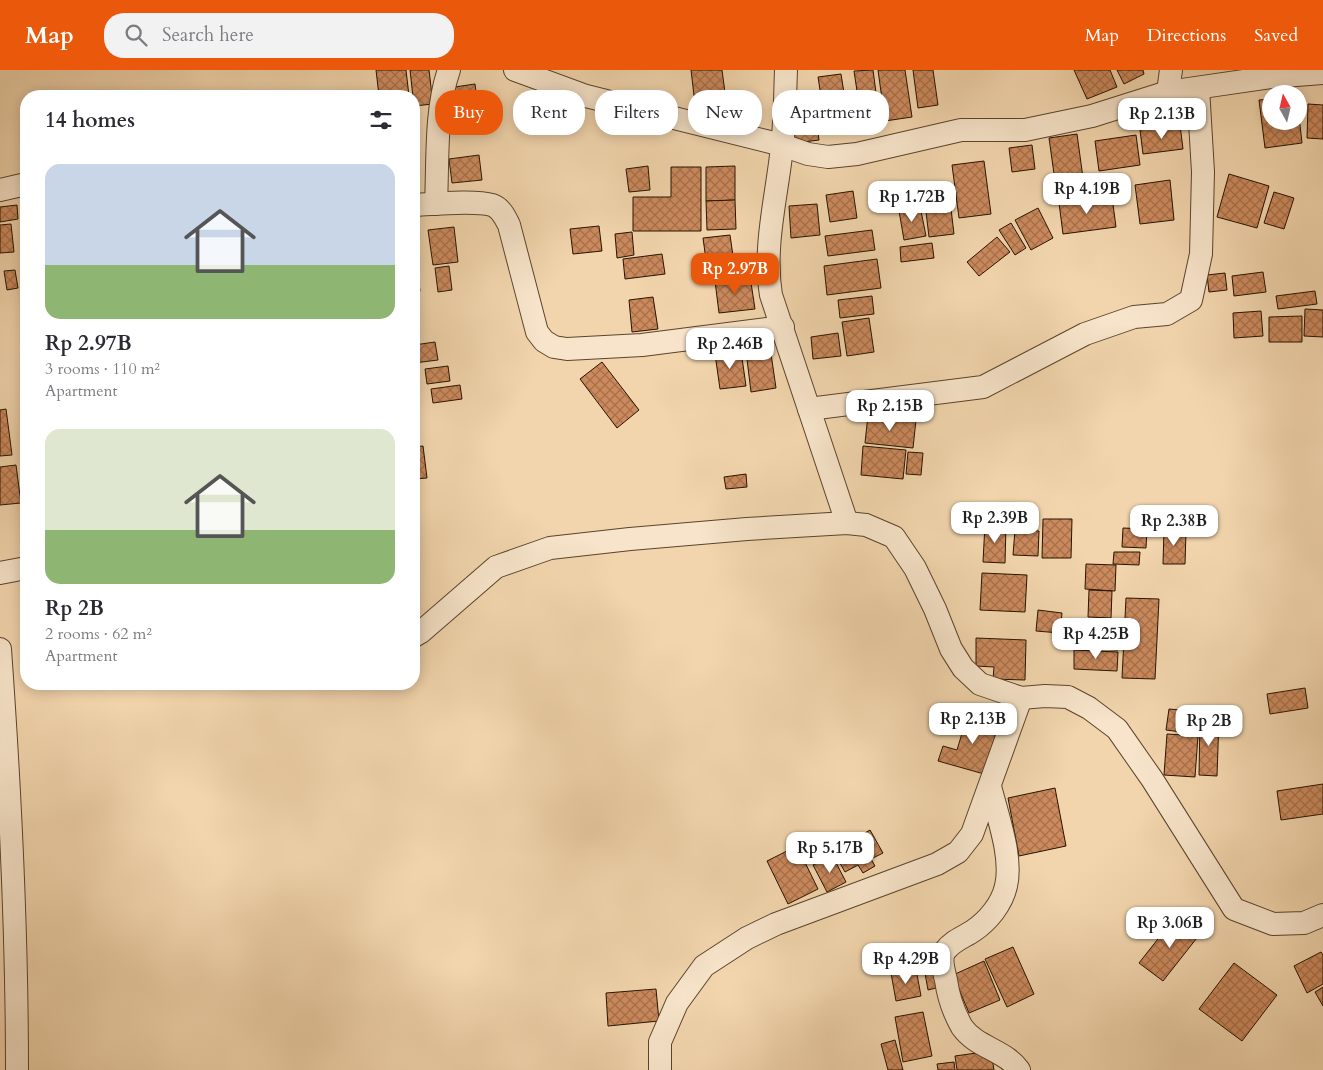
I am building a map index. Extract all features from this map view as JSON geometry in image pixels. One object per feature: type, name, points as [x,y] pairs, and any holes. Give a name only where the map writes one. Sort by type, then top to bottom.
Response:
[{"type":"street","points":[[436,204],[440,119],[444,83],[449,70]]},
{"type":"street","points":[[515,70],[586,96],[828,158],[857,154],[961,130],[1025,130],[1092,116],[1168,92],[1271,77],[1323,73]]},
{"type":"street","points":[[786,70],[782,145],[768,254],[768,274],[771,295],[847,523]]},
{"type":"street","points":[[1168,92],[1171,70]]},
{"type":"street","points":[[809,409],[983,387],[1085,334],[1134,317],[1167,314],[1191,300],[1201,254],[1203,172],[1198,88]]},
{"type":"street","points":[[0,190],[20,185]]},
{"type":"street","points":[[420,205],[486,204],[493,205],[502,212],[509,224],[537,332],[544,341],[554,347],[567,349],[642,345],[782,328]]},
{"type":"street","points":[[420,633],[496,567],[550,548],[748,529],[847,523],[866,525],[894,537],[915,568],[935,609],[950,649],[963,668],[980,684],[1021,698],[1068,697],[1089,708],[1117,729],[1152,779],[1234,909],[1273,924],[1304,923],[1323,915]]},
{"type":"street","points":[[0,573],[20,569]]},
{"type":"street","points":[[0,648],[17,981],[17,1070]]},
{"type":"street","points":[[660,1070],[660,1042],[677,1003],[704,966],[747,938],[776,924],[937,864],[958,852],[972,834],[1021,698]]},
{"type":"street","points":[[990,786],[1004,843],[1008,870],[1006,886],[990,916],[975,929],[953,943],[944,952],[943,965],[947,987],[963,1027],[971,1037],[1009,1060],[1019,1070]]},
{"type":"building","points":[[376,70],[406,70],[408,90],[378,90]]},
{"type":"building","points":[[410,70],[429,70],[433,104],[420,105],[420,90],[412,90]]},
{"type":"building","points":[[691,70],[722,70],[725,90],[693,90]]},
{"type":"building","points":[[873,70],[876,90],[857,90],[854,71]]},
{"type":"building","points":[[878,70],[905,70],[912,117],[889,120],[889,90],[881,90]]},
{"type":"building","points":[[913,70],[933,70],[938,105],[918,108]]},
{"type":"building","points":[[1074,70],[1110,70],[1117,87],[1087,99]]},
{"type":"building","points":[[1117,70],[1143,70],[1144,74],[1124,84]]},
{"type":"building","points":[[841,74],[844,90],[820,90],[818,77]]},
{"type":"building","points":[[475,84],[476,90],[448,90],[448,88]]},
{"type":"building","points":[[1259,100],[1262,100],[1262,124]]},
{"type":"building","points":[[1308,104],[1323,105],[1323,139],[1307,138]]},
{"type":"building","points":[[1180,125],[1183,149],[1143,154],[1140,130]]},
{"type":"building","points":[[1263,130],[1301,130],[1302,143],[1265,148]]},
{"type":"building","points":[[1077,134],[1083,178],[1055,181],[1049,138]]},
{"type":"building","points":[[794,135],[818,135],[819,140],[795,143]]},
{"type":"building","points":[[1136,135],[1140,165],[1099,171],[1095,141]]},
{"type":"building","points":[[1032,145],[1035,169],[1012,172],[1009,148]]},
{"type":"building","points":[[479,155],[482,180],[452,183],[449,159]]},
{"type":"building","points":[[984,161],[991,214],[959,218],[952,165]]},
{"type":"building","points":[[648,166],[650,190],[629,192],[626,169]]},
{"type":"building","points":[[735,166],[735,200],[706,201],[706,167]]},
{"type":"building","points":[[671,167],[701,167],[701,231],[633,231],[633,197],[671,197]]},
{"type":"building","points":[[1229,174],[1269,186],[1257,228],[1217,217]]},
{"type":"building","points":[[1170,180],[1174,220],[1140,224],[1135,185]]},
{"type":"building","points":[[853,191],[857,218],[830,222],[826,195]]},
{"type":"building","points":[[949,192],[954,234],[929,237],[924,195]]},
{"type":"building","points":[[1274,192],[1294,198],[1284,229],[1264,223]]},
{"type":"building","points":[[1112,197],[1116,227],[1063,234],[1059,203]]},
{"type":"building","points":[[735,200],[736,229],[707,230],[706,201]]},
{"type":"building","points":[[817,204],[820,235],[791,238],[789,206]]},
{"type":"building","points":[[17,205],[18,219],[0,222],[0,207]]},
{"type":"building","points":[[920,206],[926,236],[904,240],[899,211]]},
{"type":"building","points":[[1038,208],[1053,238],[1031,250],[1015,220]]},
{"type":"building","points":[[1011,223],[1026,248],[1015,255],[999,230]]},
{"type":"building","points":[[11,224],[14,252],[0,253],[0,225]]},
{"type":"building","points":[[599,226],[602,251],[573,254],[570,229]]},
{"type":"building","points":[[454,227],[458,262],[433,265],[428,230]]},
{"type":"building","points":[[872,230],[875,250],[828,256],[825,236]]},
{"type":"building","points":[[632,232],[634,255],[617,258],[615,234]]},
{"type":"building","points":[[730,235],[734,263],[707,267],[703,238]]},
{"type":"building","points":[[997,237],[1010,252],[979,276],[967,262]]},
{"type":"building","points":[[932,243],[934,258],[901,262],[900,247]]},
{"type":"building","points":[[662,254],[665,274],[625,279],[623,259]]},
{"type":"building","points":[[877,259],[881,288],[827,295],[824,266]]},
{"type":"building","points":[[449,266],[452,290],[438,292],[435,268]]},
{"type":"building","points":[[15,270],[18,288],[7,290],[4,271]]},
{"type":"building","points":[[1263,272],[1266,292],[1234,296],[1232,276]]},
{"type":"building","points":[[1225,273],[1227,290],[1209,292],[1207,275]]},
{"type":"building","points":[[750,276],[755,309],[719,313],[715,281]]},
{"type":"building","points":[[1315,291],[1317,304],[1278,309],[1276,296]]},
{"type":"building","points":[[872,296],[874,314],[840,318],[838,300]]},
{"type":"building","points":[[653,297],[658,329],[632,332],[629,300]]},
{"type":"building","points":[[1305,309],[1323,310],[1323,337],[1304,336]]},
{"type":"building","points":[[1261,311],[1263,336],[1234,338],[1233,313]]},
{"type":"building","points":[[1302,316],[1302,342],[1269,342],[1269,317]]},
{"type":"building","points":[[869,318],[874,352],[847,356],[842,322]]},
{"type":"building","points":[[838,333],[841,356],[813,359],[811,337]]},
{"type":"building","points":[[769,340],[776,388],[751,392],[745,343]]},
{"type":"building","points":[[435,342],[438,360],[420,362],[420,344]]},
{"type":"building","points":[[741,351],[746,386],[720,389],[715,354]]},
{"type":"building","points":[[602,362],[639,410],[617,428],[580,379]]},
{"type":"building","points":[[448,366],[450,381],[427,384],[425,369]]},
{"type":"building","points":[[460,385],[462,399],[433,403],[431,389]]},
{"type":"building","points":[[6,409],[12,455],[0,456],[0,410]]},
{"type":"building","points":[[868,415],[916,420],[913,448],[865,443]]},
{"type":"building","points":[[420,446],[423,446],[427,478],[420,479]]},
{"type":"building","points":[[863,446],[906,450],[903,479],[861,475]]},
{"type":"building","points":[[908,452],[923,453],[921,475],[906,474]]},
{"type":"building","points":[[16,465],[20,503],[0,505],[0,467]]},
{"type":"building","points":[[746,474],[747,487],[726,489],[724,477]]},
{"type":"building","points":[[1043,519],[1072,519],[1071,558],[1042,558]]},
{"type":"building","points":[[985,524],[1006,525],[1005,563],[983,562]]},
{"type":"building","points":[[1123,528],[1147,529],[1146,548],[1122,547]]},
{"type":"building","points":[[1015,530],[1039,531],[1038,556],[1013,555]]},
{"type":"building","points":[[1164,530],[1186,531],[1185,564],[1163,564]]},
{"type":"building","points":[[1114,552],[1140,552],[1139,565],[1113,564]]},
{"type":"building","points":[[1086,564],[1116,565],[1115,591],[1085,589]]},
{"type":"building","points":[[982,573],[1027,575],[1025,612],[980,610]]},
{"type":"building","points":[[1089,590],[1112,591],[1111,618],[1088,617]]},
{"type":"building","points":[[1126,598],[1159,599],[1155,679],[1122,678]]},
{"type":"building","points":[[1038,610],[1062,613],[1060,633],[1036,631]]},
{"type":"building","points":[[1079,619],[1119,620],[1118,650],[1078,648]]},
{"type":"building","points":[[976,638],[1026,640],[1025,680],[993,679],[994,667],[976,666]]},
{"type":"building","points":[[1074,650],[1118,652],[1117,671],[1074,669]]},
{"type":"building","points":[[1305,688],[1308,708],[1270,714],[1267,694]]},
{"type":"building","points":[[1169,709],[1200,712],[1197,734],[1166,730]]},
{"type":"building","points":[[968,713],[999,722],[984,774],[938,761],[943,746],[957,750]]},
{"type":"building","points":[[1200,719],[1219,719],[1217,776],[1199,775]]},
{"type":"building","points":[[1167,734],[1198,736],[1195,777],[1164,775]]},
{"type":"building","points":[[1323,784],[1323,814],[1281,820],[1277,791]]},
{"type":"building","points":[[1055,788],[1066,846],[1019,856],[1008,798]]},
{"type":"building","points":[[870,830],[883,853],[871,859],[875,866],[863,873],[858,865],[845,872],[833,851]]},
{"type":"building","points":[[797,846],[818,889],[788,904],[767,861]]},
{"type":"building","points":[[832,855],[846,882],[827,892],[813,865]]},
{"type":"building","points":[[1176,916],[1200,934],[1163,981],[1139,963]]},
{"type":"building","points":[[1013,947],[1034,994],[1007,1007],[985,959]]},
{"type":"building","points":[[1321,952],[1323,955],[1323,984],[1307,993],[1294,966]]},
{"type":"building","points":[[938,959],[944,986],[928,990],[923,962]]},
{"type":"building","points":[[984,961],[1000,1000],[969,1013],[953,975]]},
{"type":"building","points":[[1234,963],[1277,995],[1242,1041],[1199,1009]]},
{"type":"building","points":[[916,969],[921,996],[896,1001],[891,973]]},
{"type":"building","points":[[1323,987],[1323,1006],[1315,992]]},
{"type":"building","points":[[656,989],[659,1021],[608,1026],[606,993]]},
{"type":"building","points":[[923,1012],[932,1056],[903,1062],[895,1017]]},
{"type":"building","points":[[895,1040],[903,1070],[888,1070],[881,1044]]},
{"type":"building","points":[[991,1051],[994,1070],[957,1070],[955,1056]]},
{"type":"building","points":[[954,1062],[955,1070],[938,1070],[937,1064]]}]
